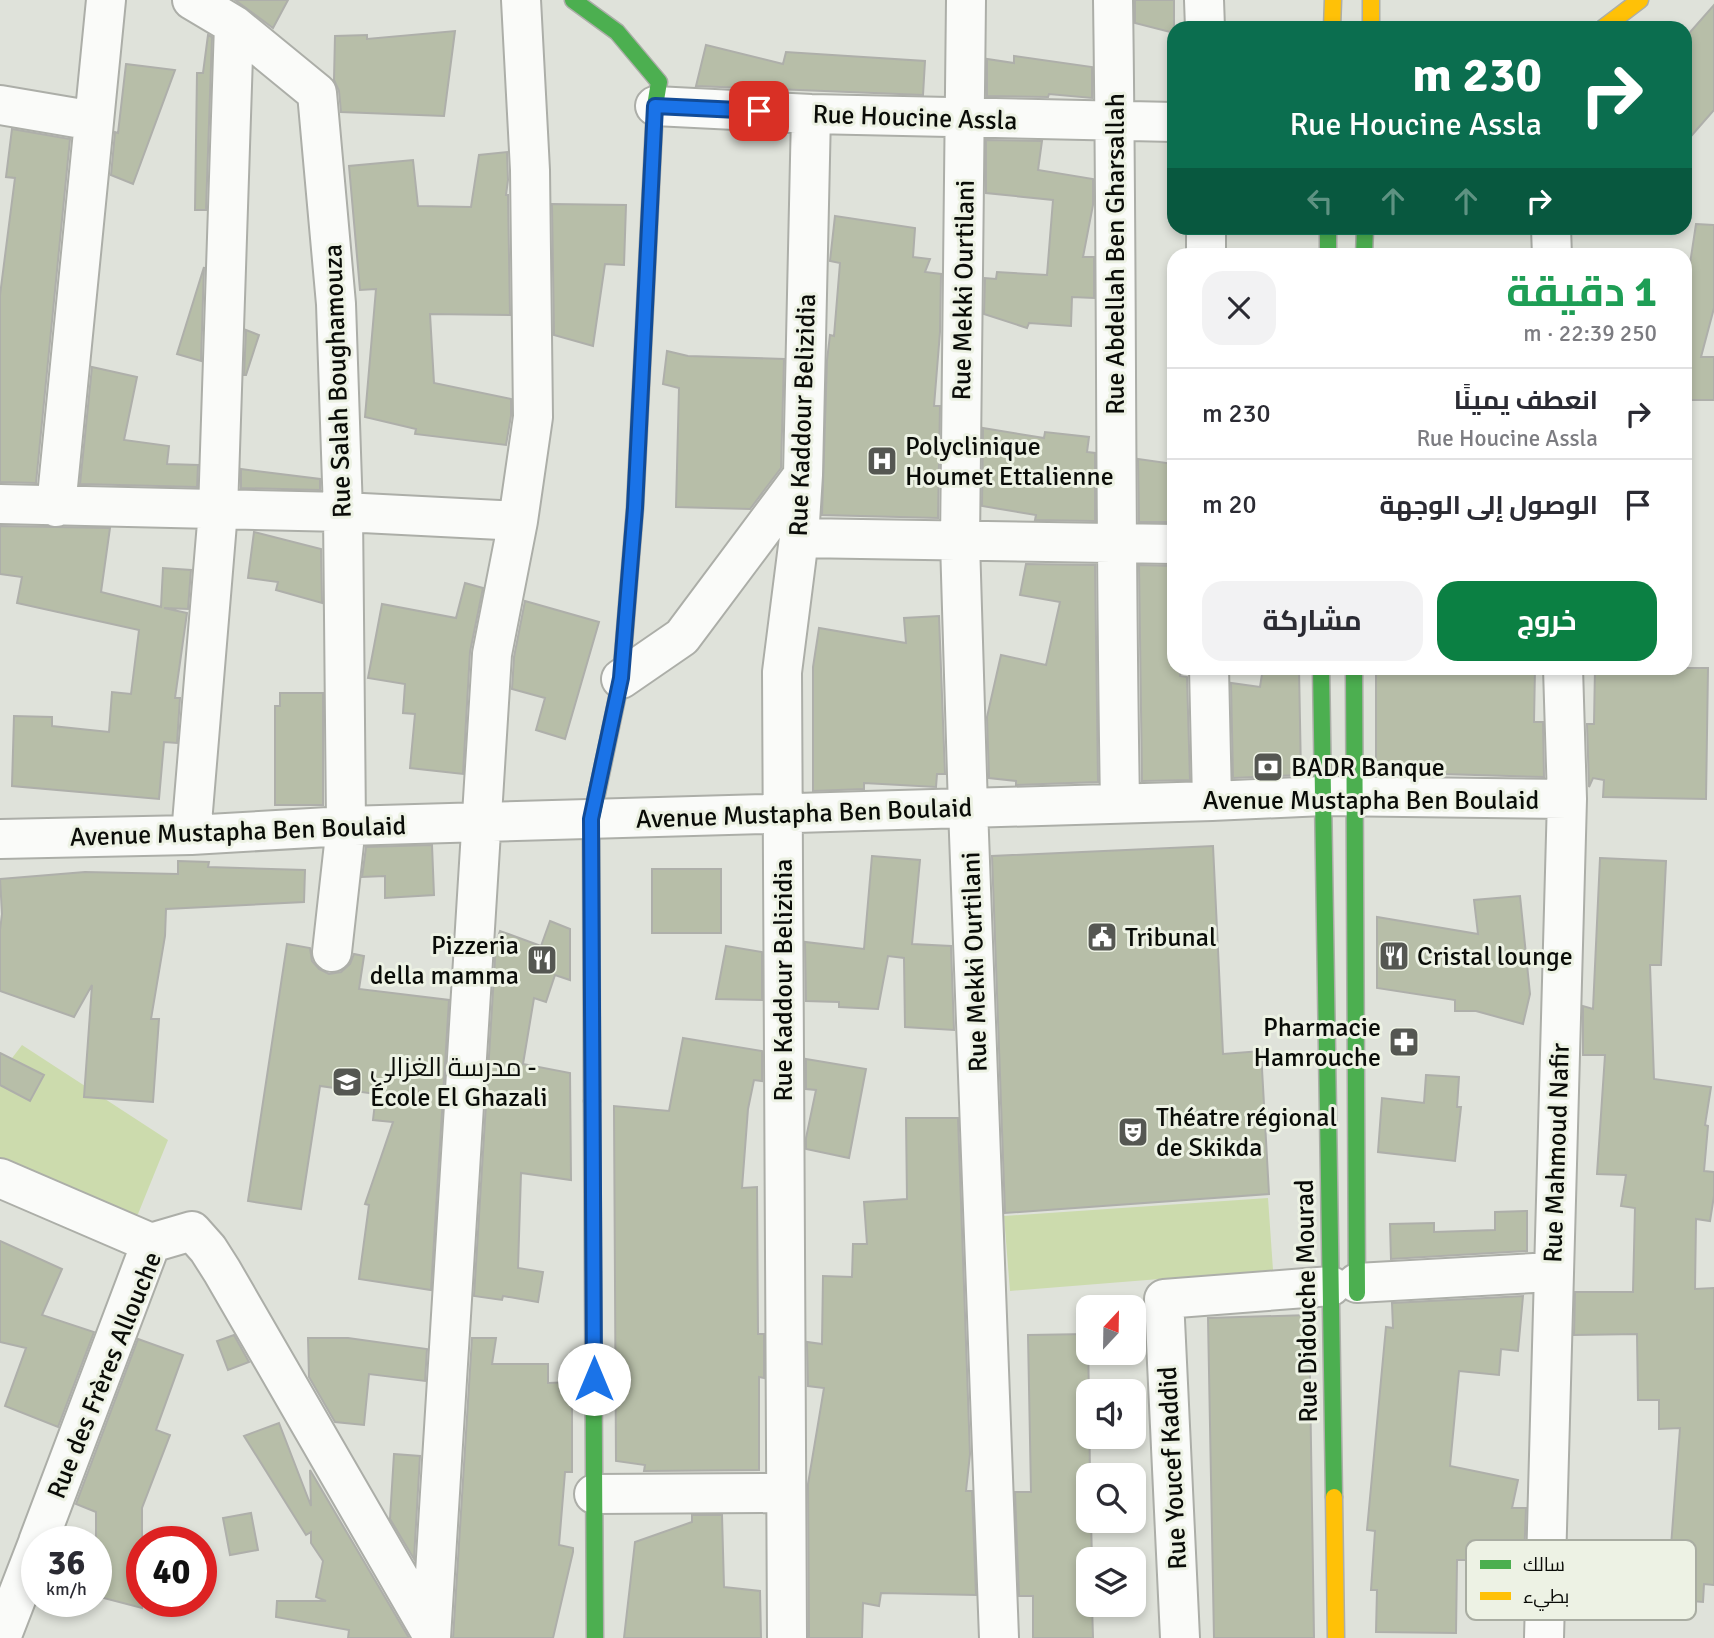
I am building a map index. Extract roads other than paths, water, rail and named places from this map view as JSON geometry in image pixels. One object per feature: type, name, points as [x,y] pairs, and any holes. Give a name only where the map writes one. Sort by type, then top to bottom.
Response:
[{"type":"main road","points":[[573,0],[617,32],[657,94],[635,508],[621,678],[591,819],[595,1638]]},
{"type":"main road","points":[[1332,21],[1333,0]]},
{"type":"main road","points":[[1371,0],[1371,21]]},
{"type":"main road","points":[[1612,21],[1640,0]]},
{"type":"main road","name":"Rue Didouche Mourad","points":[[1322,675],[1339,796],[1348,1293],[1336,1638]]},
{"type":"main road","name":"Rue Didouche Mourad","points":[[1348,1293],[1339,796],[1353,675]]},
{"type":"street","points":[[56,507],[106,0]]},
{"type":"street","name":"Rue Salah Boughamouza","points":[[192,0],[234,25],[317,93],[336,304],[343,512],[346,825],[332,952]]},
{"type":"street","points":[[430,1634],[492,654],[518,521],[533,417],[530,170],[521,0]]},
{"type":"street","name":"Rue Mekki Ourtilani","points":[[966,0],[960,542],[999,1638]]},
{"type":"street","name":"Rue Abdellah Ben Gharsallah","points":[[1113,0],[1115,543],[1120,802]]},
{"type":"street","points":[[1205,0],[1205,21]]},
{"type":"street","points":[[191,835],[218,511],[234,25]]},
{"type":"street","name":"Rue Houcine Assla","points":[[657,94],[811,114],[1167,122]]},
{"type":"street","points":[[0,105],[94,121]]},
{"type":"street","name":"Rue Kaddour Belizidia","points":[[787,1638],[782,672],[799,538],[803,475],[811,114]]},
{"type":"street","points":[[621,678],[682,637],[803,475]]},
{"type":"street","points":[[0,505],[343,512],[518,521]]},
{"type":"street","points":[[799,538],[1167,544]]},
{"type":"street","points":[[1209,675],[1212,801]]},
{"type":"street","name":"Rue Mahmoud Nafir","points":[[1546,1540],[1567,799],[1563,675]]},
{"type":"street","name":"Avenue Mustapha Ben Boulaid","points":[[0,839],[191,835],[346,825],[1339,796],[1567,799]]},
{"type":"street","points":[[0,1178],[151,1243]]},
{"type":"street","name":"Rue des Frères Allouche","points":[[43,1526],[151,1243],[192,1231],[222,1271],[430,1634]]},
{"type":"street","points":[[1348,1293],[1552,1272]]},
{"type":"street","name":"Rue Youcef Kaddid","points":[[1180,1638],[1164,1299],[1348,1293]]},
{"type":"street","points":[[594,1494],[786,1493]]},
{"type":"street","name":"Rue des Frères Allouche","points":[[1,1638],[21,1585]]},
{"type":"street","name":"Rue Mahmoud Nafir","points":[[1544,1620],[1544,1638]]},
{"type":"place","name":"Polyclinique Houmet Ettalienne","points":[[882,461]]},
{"type":"place","name":"BADR Banque","points":[[1268,767]]},
{"type":"place","name":"Tribunal","points":[[1102,937]]},
{"type":"place","name":"Cristal lounge","points":[[1394,956]]},
{"type":"place","name":"Pizzeria della mamma","points":[[542,960]]},
{"type":"place","name":"Pharmacie Hamrouche","points":[[1404,1042]]},
{"type":"place","name":"مدرسة الغزالي - École El Ghazali","points":[[347,1082]]},
{"type":"place","name":"Théatre régional de Skikda","points":[[1133,1132]]}]
